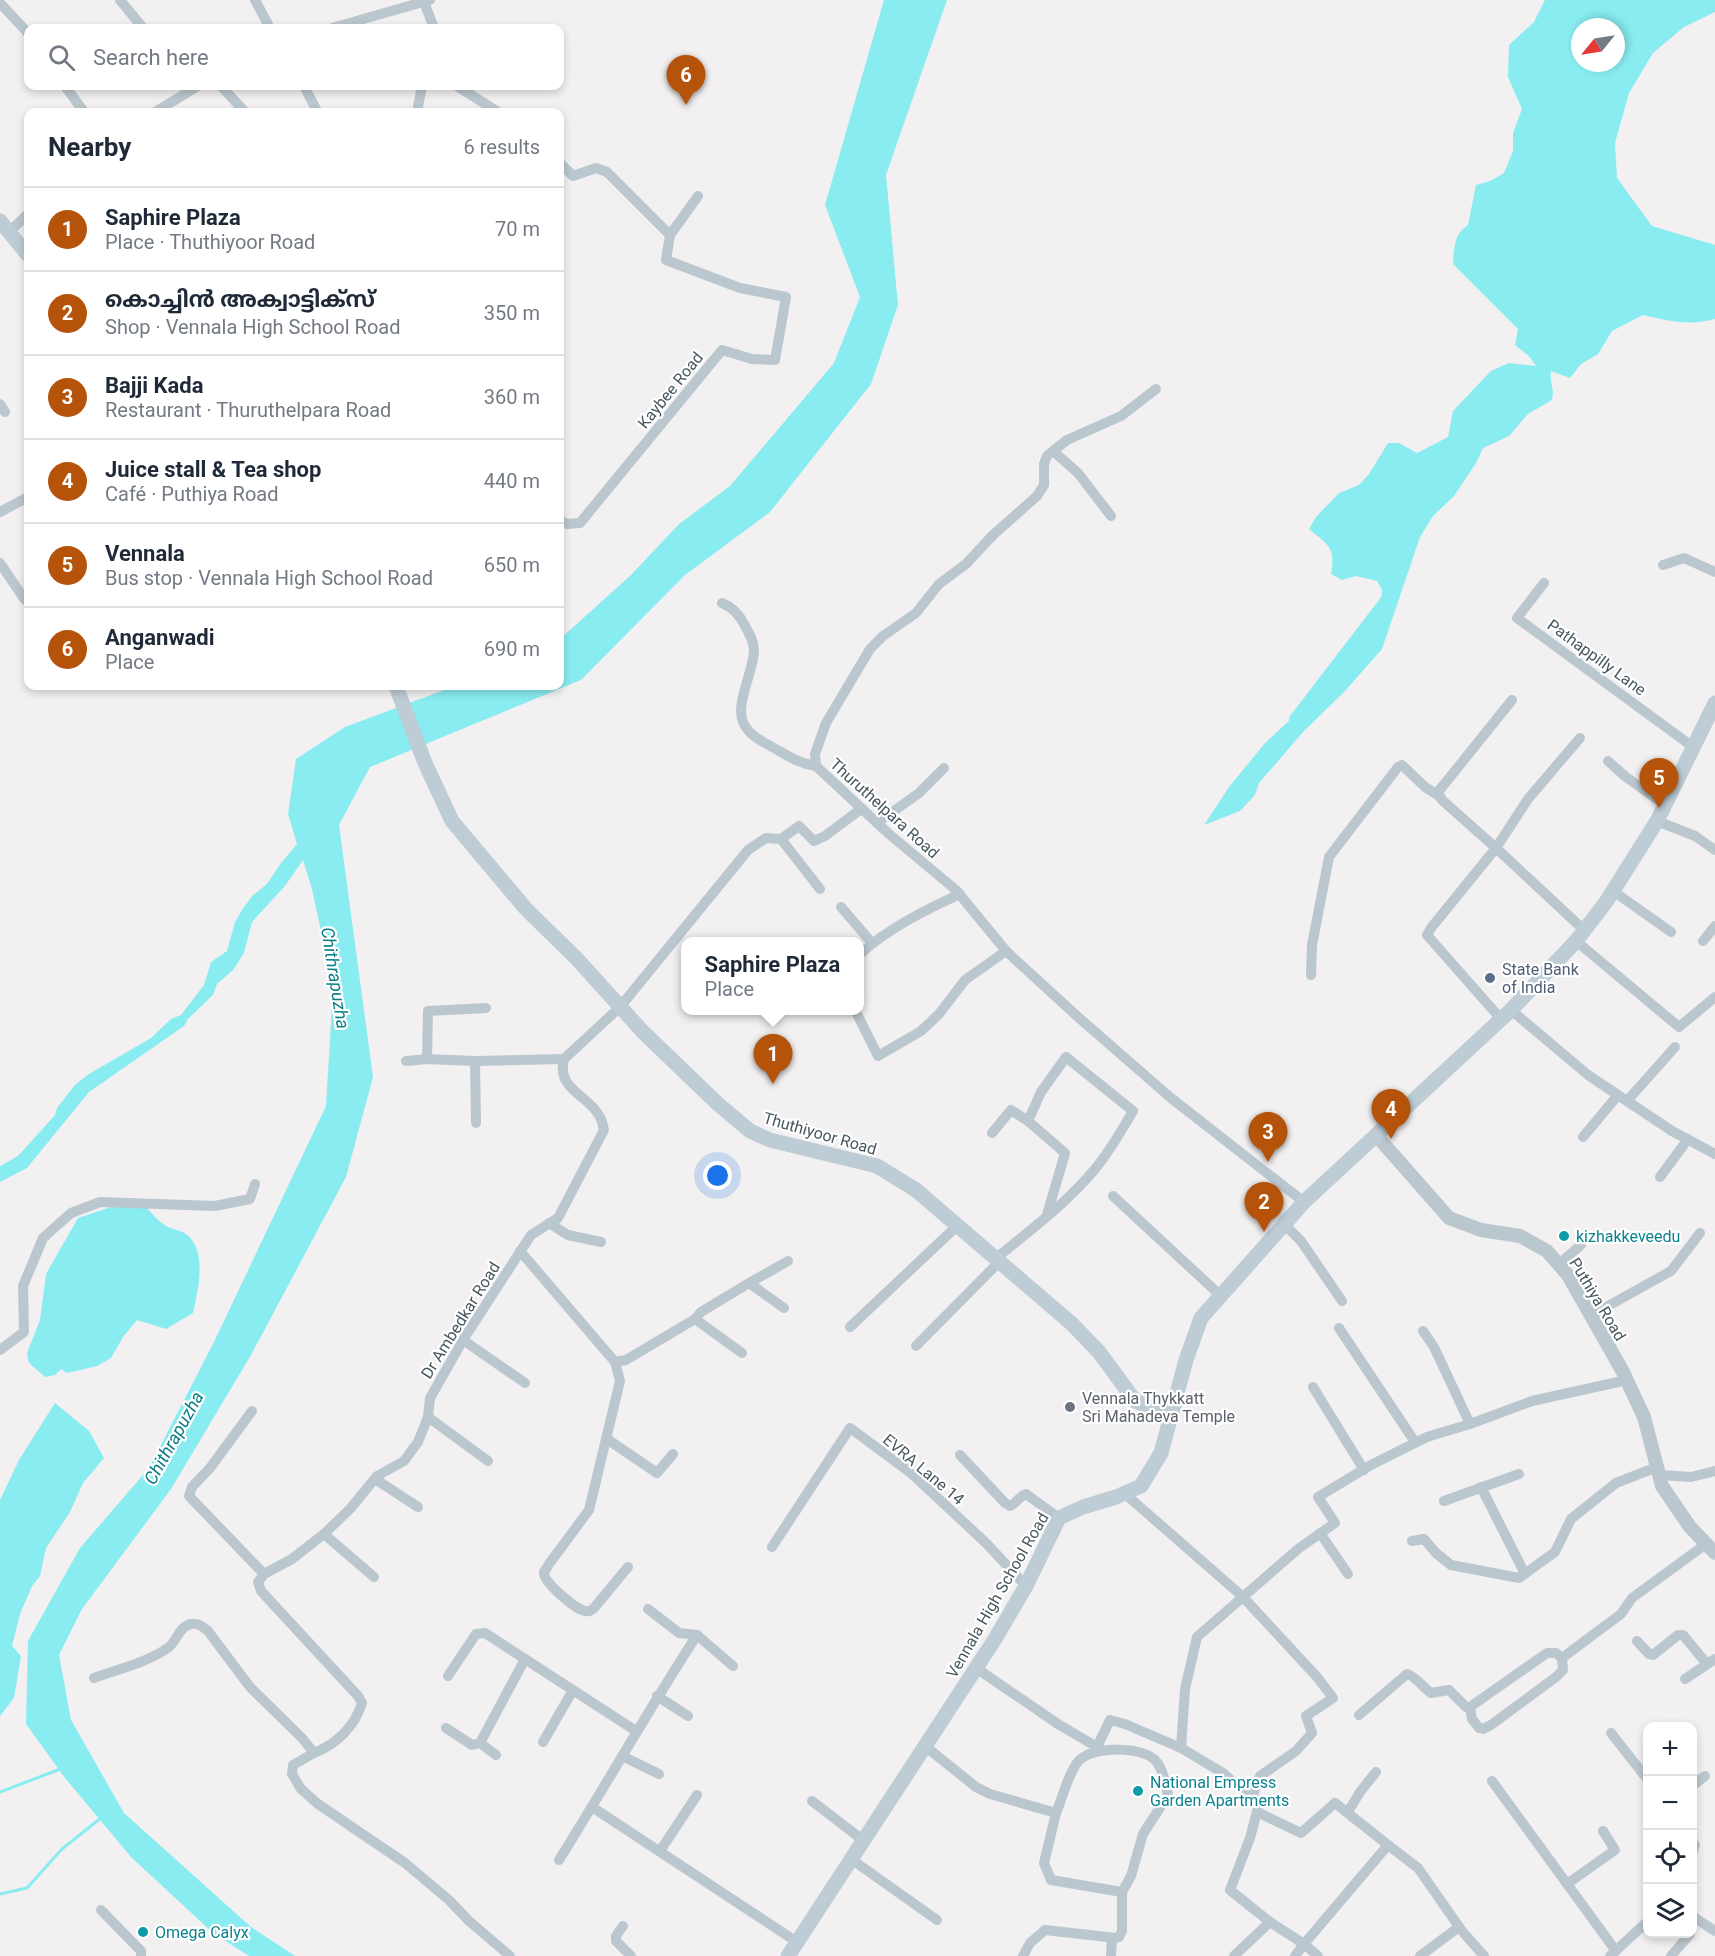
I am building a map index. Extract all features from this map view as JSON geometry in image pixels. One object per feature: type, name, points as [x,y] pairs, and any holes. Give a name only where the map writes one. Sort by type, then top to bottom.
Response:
[{"type":"main road","points":[[3,230],[24,251]]},
{"type":"main road","name":"Thuthiyoor Road","points":[[398,690],[425,763],[452,821],[526,909],[577,959],[651,1040],[718,1104],[750,1131],[770,1140],[877,1166],[915,1190],[1072,1324],[1093,1345],[1136,1401],[1150,1407],[1174,1407]]},
{"type":"main road","name":"Vennala High School Road","points":[[793,1952],[976,1668],[1026,1586],[1059,1518],[1141,1486],[1161,1453],[1186,1360],[1202,1318],[1304,1202],[1506,1015],[1580,935],[1613,891],[1657,821],[1715,702]]},
{"type":"street","points":[[120,0],[140,24]]},
{"type":"street","points":[[255,0],[268,24]]},
{"type":"street","points":[[346,24],[427,1],[433,24]]},
{"type":"street","points":[[0,3],[24,29]]},
{"type":"street","points":[[68,90],[81,108]]},
{"type":"street","points":[[159,108],[179,90]]},
{"type":"street","points":[[225,90],[241,108]]},
{"type":"street","points":[[306,90],[315,108]]},
{"type":"street","points":[[418,108],[421,90]]},
{"type":"street","points":[[463,90],[492,108]]},
{"type":"street","points":[[564,167],[573,176],[596,168],[607,172],[670,235],[698,196]]},
{"type":"street","points":[[3,230],[24,217]]},
{"type":"street","name":"Kaybee Road","points":[[564,522],[580,522],[722,350],[752,359],[775,360],[786,297],[740,288],[666,260],[670,235]]},
{"type":"street","points":[[1111,516],[1077,473],[1053,451],[1067,440],[1128,411],[1156,389]]},
{"type":"street","name":"Thuruthelpara Road","points":[[1053,451],[1047,456],[1044,464],[1044,485],[1036,496],[993,535],[966,564],[939,584],[916,613],[883,636],[870,649],[826,723],[815,754],[816,766],[861,809],[960,894],[1005,951],[1171,1098],[1304,1202]]},
{"type":"street","points":[[0,512],[24,499]]},
{"type":"street","points":[[1663,565],[1684,558],[1715,572]]},
{"type":"street","points":[[0,563],[24,599]]},
{"type":"street","name":"Pathappilly Lane","points":[[1544,583],[1517,618],[1693,747]]},
{"type":"street","points":[[722,603],[731,606],[752,640],[753,657],[741,709],[741,719],[746,728],[757,739],[803,765],[816,766]]},
{"type":"street","points":[[1438,796],[1437,792],[1443,783],[1512,700]]},
{"type":"street","points":[[1580,738],[1528,799],[1496,848],[1427,935],[1506,1015],[1588,1075],[1715,1154]]},
{"type":"street","points":[[1608,761],[1665,805]]},
{"type":"street","points":[[1311,975],[1311,945],[1329,857],[1398,767],[1402,765],[1496,848],[1580,935],[1679,1027],[1715,997]]},
{"type":"street","points":[[877,823],[919,792],[944,768]]},
{"type":"street","points":[[406,1061],[564,1059],[620,1006],[748,850],[766,838],[781,838],[800,826],[814,841],[825,836],[861,809]]},
{"type":"street","points":[[1657,821],[1695,836],[1715,850]]},
{"type":"street","points":[[781,838],[820,889]]},
{"type":"street","points":[[1613,891],[1671,932]]},
{"type":"street","points":[[864,950],[922,911],[960,894]]},
{"type":"street","points":[[841,907],[872,943]]},
{"type":"street","points":[[1703,941],[1715,926]]},
{"type":"street","points":[[857,1015],[878,1056],[921,1031],[939,1014],[965,980],[1005,951]]},
{"type":"street","points":[[427,1059],[428,1011],[486,1008]]},
{"type":"street","points":[[1583,1137],[1675,1047]]},
{"type":"street","points":[[916,1346],[997,1260],[1095,1170],[1133,1111],[1066,1057],[1041,1092],[1028,1121]]},
{"type":"street","name":"Dr Ambedkar Road","points":[[264,1574],[292,1559],[324,1534],[350,1509],[375,1479],[404,1461],[418,1442],[429,1417],[430,1398],[463,1340],[531,1235],[558,1218],[604,1130],[599,1115],[564,1080],[561,1070],[564,1059]]},
{"type":"street","points":[[475,1060],[476,1123]]},
{"type":"street","points":[[992,1133],[1011,1110],[1028,1121],[1065,1153],[1047,1216]]},
{"type":"street","name":"Puthiya Road","points":[[1376,1135],[1449,1218],[1481,1230],[1520,1236],[1547,1251],[1568,1275],[1627,1380],[1644,1417],[1662,1486],[1690,1527],[1710,1549]]},
{"type":"street","points":[[1660,1177],[1688,1139]]},
{"type":"street","points":[[1058,1179],[1075,1189]]},
{"type":"street","points":[[1,1347],[24,1332],[23,1286],[43,1238],[71,1213],[100,1202],[215,1206],[250,1199],[255,1184]]},
{"type":"street","points":[[1113,1196],[1221,1296]]},
{"type":"street","points":[[549,1223],[568,1235],[601,1242]]},
{"type":"street","points":[[1284,1224],[1301,1241],[1342,1301]]},
{"type":"street","points":[[850,1327],[957,1226]]},
{"type":"street","points":[[1590,1316],[1671,1271],[1700,1233]]},
{"type":"street","points":[[1558,1264],[1581,1245]]},
{"type":"street","points":[[520,1251],[615,1362],[620,1381],[589,1510],[549,1564],[544,1577],[552,1588],[585,1611],[594,1608],[628,1568]]},
{"type":"street","points":[[615,1362],[626,1360],[695,1319],[701,1312],[788,1262]]},
{"type":"street","points":[[749,1283],[783,1308]]},
{"type":"street","points":[[695,1319],[742,1353]]},
{"type":"street","points":[[1339,1328],[1415,1442]]},
{"type":"street","points":[[1423,1331],[1434,1347],[1470,1424]]},
{"type":"street","points":[[463,1340],[525,1383]]},
{"type":"street","points":[[1181,1748],[1185,1689],[1197,1637],[1298,1549],[1335,1523],[1318,1497],[1415,1442],[1532,1401],[1627,1380]]},
{"type":"street","points":[[1313,1387],[1364,1470]]},
{"type":"street","points":[[252,1411],[210,1468],[192,1487],[189,1496],[264,1574],[258,1582],[261,1591],[344,1679],[362,1703],[360,1711],[343,1735],[329,1747],[293,1765],[292,1774],[300,1789],[318,1804],[405,1863],[510,1956]]},
{"type":"street","points":[[429,1417],[488,1461]]},
{"type":"street","name":"EVRA Lane 14","points":[[772,1547],[850,1428],[911,1473],[986,1543],[1026,1586]]},
{"type":"street","points":[[607,1439],[657,1473],[673,1454]]},
{"type":"street","points":[[960,1455],[1005,1503],[1010,1506],[1020,1496],[1026,1494],[1059,1518]]},
{"type":"street","points":[[1412,1541],[1424,1539],[1450,1565],[1519,1578],[1555,1552],[1571,1519],[1616,1483],[1658,1471],[1691,1477],[1715,1471]]},
{"type":"street","points":[[1444,1501],[1520,1474]]},
{"type":"street","points":[[375,1479],[418,1508]]},
{"type":"street","points":[[1481,1487],[1524,1574]]},
{"type":"street","points":[[1124,1494],[1242,1596],[1317,1677],[1333,1698],[1306,1716],[1312,1732],[1310,1736],[1296,1751],[1260,1776],[1252,1798]]},
{"type":"street","points":[[1320,1533],[1348,1574]]},
{"type":"street","points":[[324,1534],[374,1577]]},
{"type":"street","points":[[1562,1658],[1621,1614],[1632,1598],[1710,1549]]},
{"type":"street","points":[[648,1609],[679,1633],[697,1635],[733,1666]]},
{"type":"street","points":[[94,1678],[140,1662],[170,1646],[182,1629],[189,1624],[199,1624],[208,1631],[250,1687],[302,1738],[314,1753]]},
{"type":"street","points":[[448,1676],[476,1634],[484,1633],[636,1731]]},
{"type":"street","points":[[558,1860],[657,1696],[697,1635]]},
{"type":"street","points":[[1637,1641],[1649,1654],[1653,1655],[1678,1635],[1683,1635],[1711,1661],[1685,1679]]},
{"type":"street","points":[[1359,1714],[1407,1674],[1414,1676],[1431,1694],[1449,1690],[1466,1707],[1470,1707],[1547,1653],[1556,1653],[1562,1658],[1563,1670],[1556,1677],[1484,1729],[1479,1728],[1472,1719],[1470,1707]]},
{"type":"street","points":[[446,1728],[472,1745],[480,1743],[525,1659]]},
{"type":"street","points":[[976,1668],[1058,1724],[1097,1747],[1110,1720],[1181,1748],[1223,1773],[1259,1804],[1230,1890],[1318,1956]]},
{"type":"street","points":[[543,1742],[573,1690]]},
{"type":"street","points":[[657,1696],[688,1716]]},
{"type":"street","points":[[1611,1733],[1644,1776]]},
{"type":"street","points":[[480,1743],[496,1755]]},
{"type":"street","points":[[926,1746],[976,1787],[990,1794],[1056,1814]]},
{"type":"street","points":[[1023,1956],[1030,1943],[1045,1930],[1112,1938],[1119,1937],[1122,1931],[1122,1892],[1131,1876],[1143,1834],[1168,1795],[1166,1780],[1155,1761],[1137,1752],[1119,1749],[1082,1758],[1071,1774],[1056,1814],[1044,1863],[1051,1880],[1122,1892]]},
{"type":"street","points":[[622,1756],[659,1774]]},
{"type":"street","points":[[1348,1812],[1376,1772]]},
{"type":"street","points":[[1697,1782],[1705,1776]]},
{"type":"street","points":[[1492,1781],[1567,1884],[1613,1953],[1643,1925]]},
{"type":"street","points":[[660,1851],[697,1794]]},
{"type":"street","points":[[812,1801],[864,1840]]},
{"type":"street","points":[[1257,1812],[1301,1833],[1335,1803],[1418,1868],[1459,1928],[1484,1956]]},
{"type":"street","points":[[592,1807],[660,1851],[793,1952]]},
{"type":"street","points":[[1567,1884],[1615,1850],[1604,1831]]},
{"type":"street","points":[[1294,1956],[1388,1845]]},
{"type":"street","points":[[852,1859],[937,1920]]},
{"type":"street","points":[[101,1910],[141,1952],[141,1956]]},
{"type":"street","points":[[1234,1956],[1270,1922]]},
{"type":"street","points":[[623,1926],[616,1936],[616,1941],[630,1956]]},
{"type":"street","points":[[1697,1926],[1715,1931]]},
{"type":"street","points":[[1420,1956],[1459,1928]]},
{"type":"street","points":[[1111,1956],[1112,1938]]},
{"type":"street","points":[[1671,1956],[1684,1938]]},
{"type":"water","points":[[884,0],[947,0],[886,175],[898,305],[871,384],[770,512],[685,575],[581,680],[564,687],[564,635],[630,576],[679,524],[730,486],[834,363],[860,297],[825,205]]},
{"type":"water","points":[[1545,0],[1715,0],[1715,12],[1684,27],[1653,53],[1629,93],[1615,143],[1617,178],[1652,226],[1715,245],[1715,319],[1670,321],[1643,315],[1612,331],[1598,354],[1581,364],[1570,378],[1551,371],[1552,400],[1528,414],[1509,436],[1483,448],[1454,496],[1433,516],[1420,537],[1382,649],[1344,692],[1303,732],[1259,783],[1255,795],[1240,811],[1204,825],[1229,787],[1265,743],[1305,706],[1390,602],[1390,594],[1382,590],[1377,581],[1356,576],[1342,580],[1331,574],[1332,558],[1329,547],[1309,529],[1316,517],[1339,493],[1359,485],[1369,474],[1388,443],[1399,443],[1417,453],[1448,437],[1453,411],[1491,371],[1509,363],[1536,366],[1529,356],[1515,345],[1518,329],[1453,264],[1456,242],[1460,233],[1468,225],[1476,185],[1490,181],[1504,173],[1513,151],[1513,133],[1522,109],[1508,77],[1509,45],[1534,22]]},
{"type":"water","name":"Chithrapuzha","points":[[444,690],[557,690],[370,767],[339,825],[373,1077],[346,1177],[251,1355],[171,1489],[82,1609],[59,1655],[71,1720],[124,1813],[251,1927],[295,1956],[249,1956],[213,1933],[131,1857],[65,1778],[26,1724],[28,1641],[80,1548],[149,1468],[214,1342],[326,1106],[333,988],[312,889],[303,860],[285,886],[252,922],[244,953],[233,970],[217,984],[213,995],[188,1019],[184,1026],[89,1092],[27,1168],[0,1182],[0,1166],[18,1156],[55,1115],[57,1108],[75,1085],[89,1074],[151,1038],[171,1019],[181,1015],[204,985],[211,962],[227,951],[235,922],[242,910],[252,896],[267,884],[297,844],[288,814],[296,759],[345,727]]},
{"type":"water","points":[[111,1207],[147,1208],[162,1223],[186,1234],[193,1241],[197,1250],[200,1271],[193,1313],[166,1329],[137,1320],[123,1337],[111,1358],[97,1366],[67,1373],[61,1369],[55,1375],[45,1377],[29,1363],[27,1353],[40,1320],[46,1274],[78,1218]]},
{"type":"water","points":[[55,1403],[89,1431],[104,1458],[83,1483],[70,1512],[46,1548],[40,1576],[32,1586],[20,1614],[12,1646],[21,1656],[14,1698],[0,1716],[0,1500],[19,1460]]},
{"type":"waterway","points":[[1294,719],[1386,599],[1388,580]]},
{"type":"waterway","points":[[0,1792],[63,1768]]},
{"type":"waterway","points":[[0,1894],[27,1888],[62,1849],[101,1818]]},
{"type":"place","name":"Anganwadi","points":[[686,105]]},
{"type":"place","name":"Vennala","points":[[1659,808]]},
{"type":"place","name":"State Bank of India","points":[[1490,978]]},
{"type":"place","name":"Saphire Plaza","points":[[773,1084]]},
{"type":"place","name":"Juice stall & Tea shop","points":[[1391,1139]]},
{"type":"place","name":"Bajji Kada","points":[[1268,1162]]},
{"type":"place","name":"കൊച്ചിൻ അക്വാട്ടിക്സ്","points":[[1264,1232]]},
{"type":"place","name":"kizhakkeveedu","points":[[1564,1236]]},
{"type":"place","name":"Vennala Thykkatt Sri Mahadeva Temple","points":[[1070,1407]]},
{"type":"place","name":"National Empress Garden Apartments","points":[[1138,1791]]},
{"type":"place","name":"Omega Calyx","points":[[143,1932]]}]
